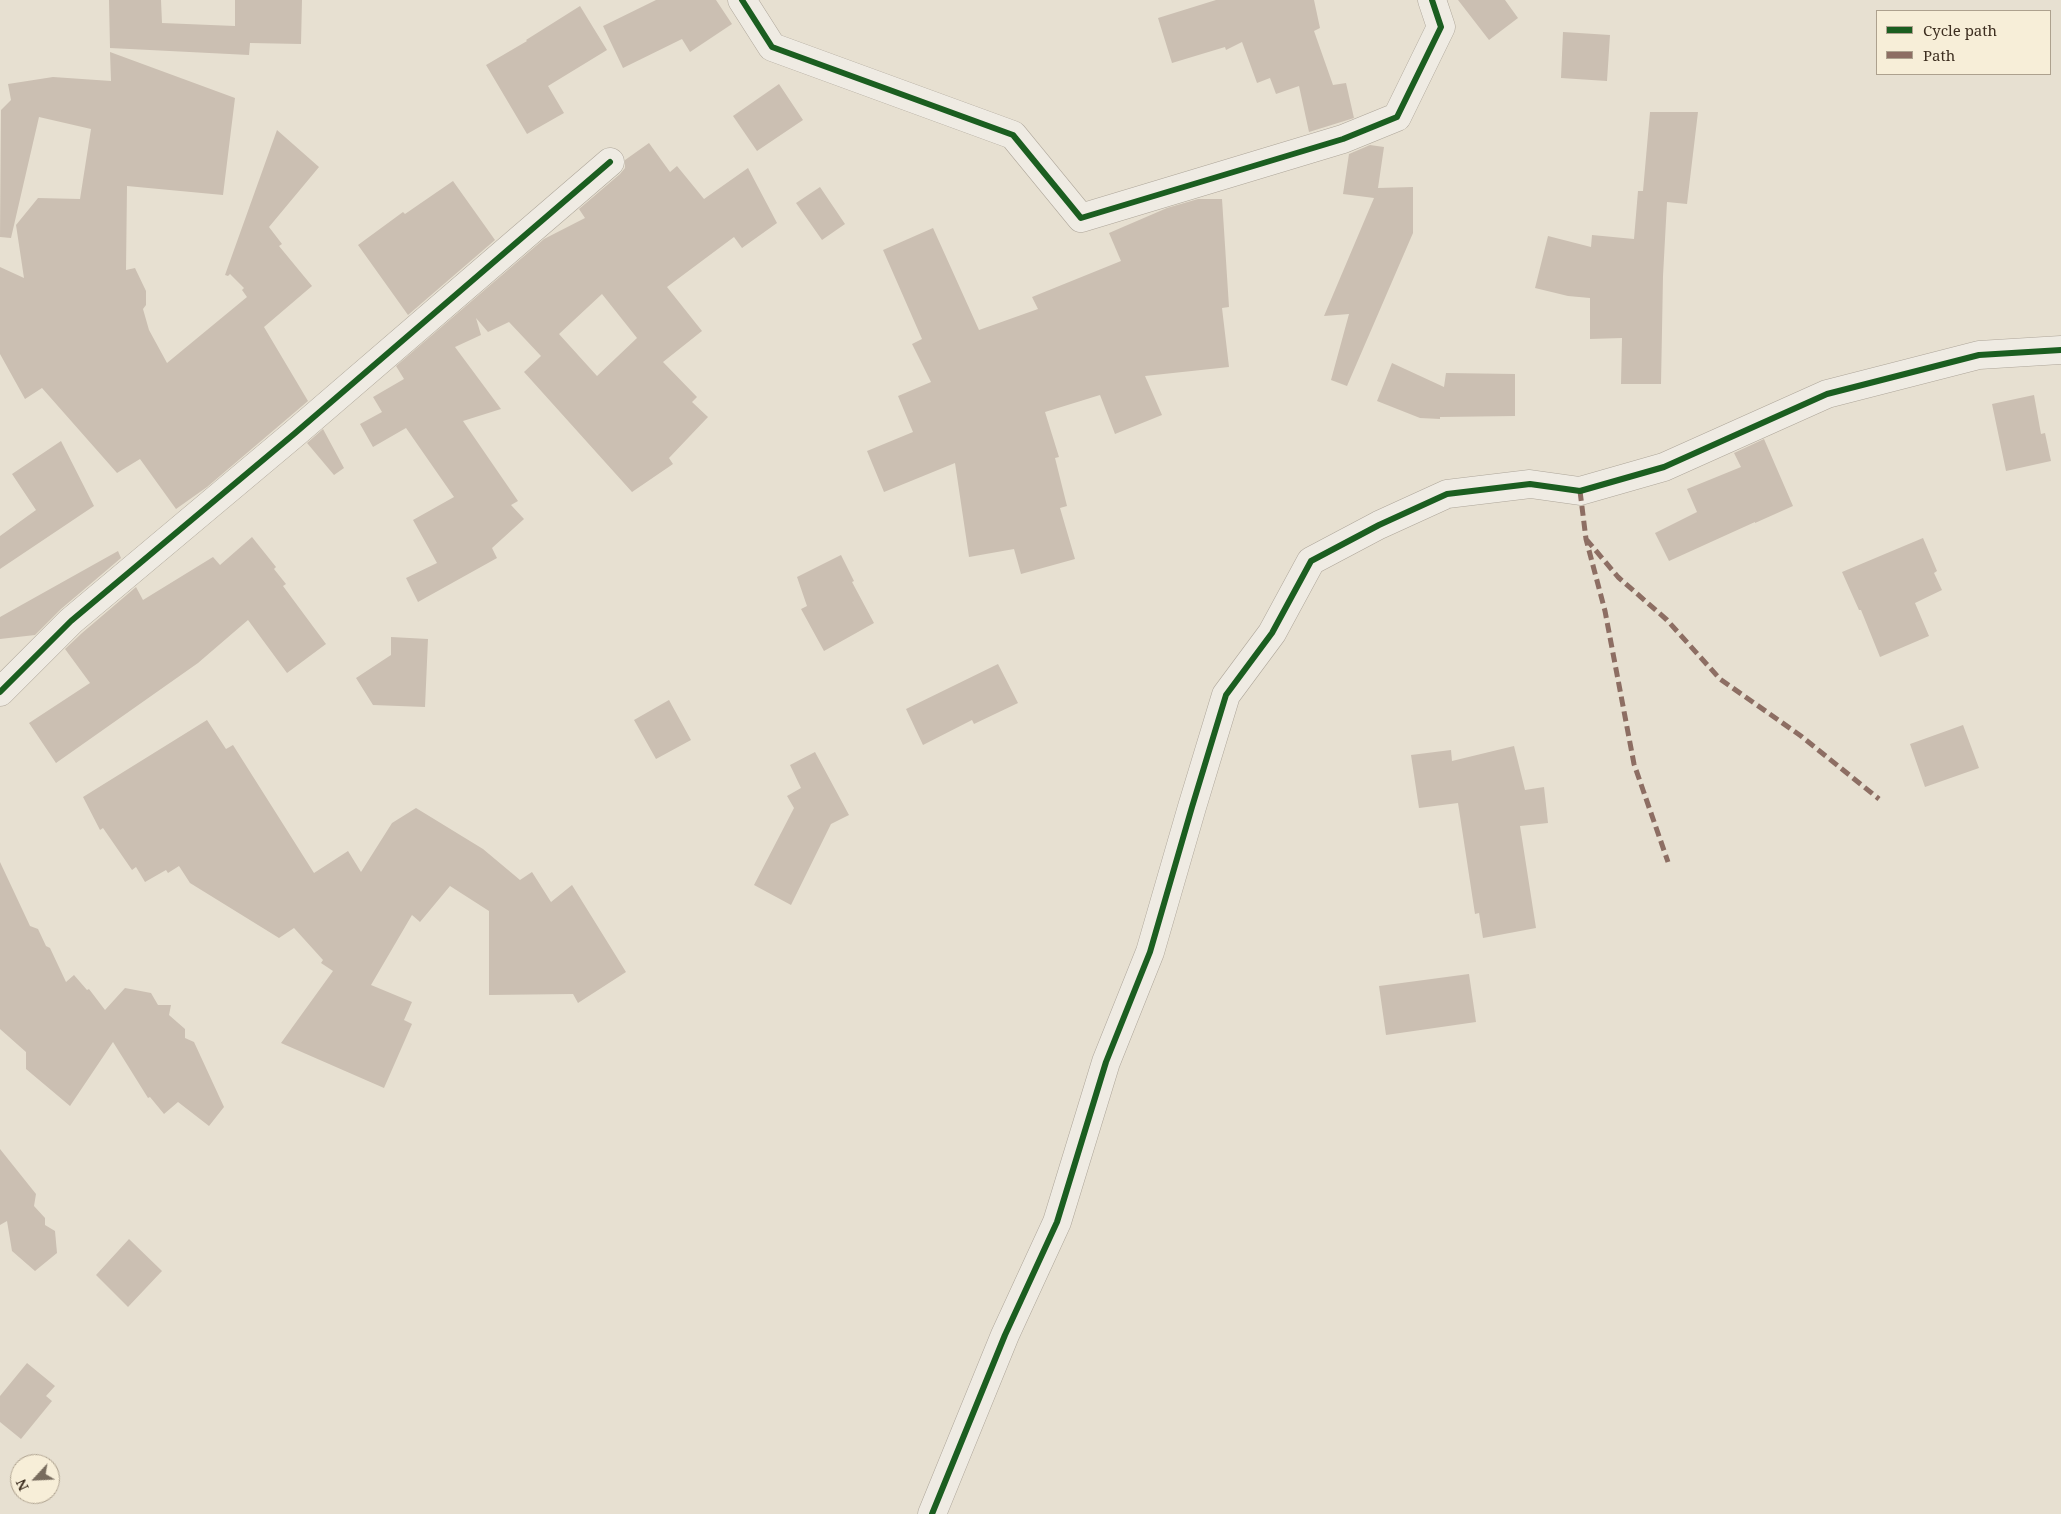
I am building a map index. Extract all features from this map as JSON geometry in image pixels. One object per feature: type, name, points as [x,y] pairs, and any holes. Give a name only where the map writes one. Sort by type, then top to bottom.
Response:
[{"type":"street","points":[[742,0],[772,47],[1013,135],[1081,218],[1343,139],[1397,118],[1441,27],[1432,0]]},
{"type":"street","points":[[0,692],[71,621],[294,434],[610,162]]},
{"type":"street","points":[[932,1514],[1005,1335],[1057,1222],[1106,1062],[1150,952],[1226,695],[1272,633],[1311,561],[1380,524],[1447,494],[1530,484],[1580,491],[1664,467],[1827,394],[1979,355],[2061,350]]},
{"type":"building","points":[[109,0],[161,0],[162,23],[235,26],[235,0],[302,0],[301,44],[250,43],[249,55],[110,48]]},
{"type":"building","points":[[656,0],[716,0],[732,24],[690,52],[682,39],[623,68],[603,26]]},
{"type":"building","points":[[1216,0],[1314,0],[1320,28],[1314,31],[1333,85],[1346,83],[1354,118],[1309,132],[1299,86],[1276,94],[1270,78],[1257,83],[1242,42],[1226,50],[1225,47],[1172,63],[1158,18]]},
{"type":"building","points":[[1458,0],[1505,0],[1518,18],[1489,40]]},
{"type":"building","points":[[580,6],[607,50],[548,86],[564,113],[527,134],[486,65]]},
{"type":"building","points":[[1563,32],[1610,35],[1607,81],[1561,78]]},
{"type":"building","points":[[110,52],[235,98],[223,195],[127,186],[126,270],[135,268],[146,291],[146,305],[143,309],[149,330],[167,363],[247,297],[242,290],[244,288],[230,274],[228,276],[225,275],[277,130],[319,167],[269,227],[282,244],[279,246],[312,286],[264,327],[308,401],[207,487],[176,509],[140,459],[117,473],[42,388],[25,399],[0,354],[0,267],[24,278],[16,225],[38,198],[80,199],[91,129],[39,117],[11,238],[0,237],[1,110],[11,100],[8,84],[53,77],[111,81]]},
{"type":"building","points":[[779,84],[803,120],[757,151],[733,116]]},
{"type":"building","points":[[1650,112],[1698,112],[1687,204],[1667,202],[1663,276],[1661,384],[1621,384],[1622,338],[1590,339],[1590,298],[1568,296],[1535,288],[1548,236],[1591,247],[1592,235],[1634,239],[1638,191],[1643,191]]},
{"type":"building","points":[[649,143],[670,172],[677,166],[704,199],[748,168],[777,223],[742,248],[734,237],[667,287],[702,331],[663,362],[697,397],[692,402],[708,417],[669,458],[673,464],[632,492],[524,372],[541,356],[509,322],[488,332],[476,318],[481,335],[455,347],[501,409],[463,421],[518,501],[511,505],[524,519],[492,548],[497,558],[418,602],[406,578],[437,563],[413,520],[454,497],[406,428],[373,447],[360,424],[382,412],[373,397],[404,379],[396,366],[544,239],[585,218],[579,209],[620,174],[625,168],[625,160]],"holes":[[[602,294],[637,338],[597,376],[559,334]]]},
{"type":"building","points":[[1370,145],[1384,147],[1378,188],[1413,187],[1413,233],[1347,386],[1331,380],[1349,314],[1324,316],[1374,198],[1343,194],[1349,154]]},
{"type":"building","points":[[453,181],[495,240],[408,315],[358,245],[403,212],[405,214]]},
{"type":"building","points":[[820,187],[845,224],[822,240],[796,203]]},
{"type":"building","points":[[1198,199],[1222,199],[1229,307],[1222,308],[1229,367],[1145,376],[1162,415],[1115,434],[1100,395],[1045,412],[1059,457],[1055,458],[1067,506],[1060,508],[1075,559],[1021,574],[1014,549],[969,557],[955,463],[884,492],[867,451],[913,432],[898,396],[931,382],[912,344],[922,339],[883,250],[933,228],[979,330],[1038,309],[1032,297],[1121,261],[1109,233],[1167,208]]},
{"type":"building","points":[[1392,363],[1444,387],[1446,373],[1515,374],[1515,416],[1420,418],[1377,401]]},
{"type":"building","points":[[2034,395],[2041,434],[2045,433],[2051,461],[2006,471],[1992,404]]},
{"type":"building","points":[[323,429],[344,468],[334,475],[307,443]]},
{"type":"building","points":[[1764,439],[1793,506],[1669,561],[1655,533],[1697,512],[1687,489],[1741,467],[1734,453]]},
{"type":"building","points":[[61,441],[94,506],[0,569],[0,536],[36,510],[12,474]]},
{"type":"building","points":[[252,537],[276,567],[274,569],[286,584],[283,586],[326,644],[287,673],[248,620],[198,663],[56,763],[29,723],[90,683],[65,649],[136,587],[143,600],[213,557],[220,565]]},
{"type":"building","points":[[1923,538],[1937,571],[1934,573],[1942,590],[1915,603],[1929,636],[1880,657],[1861,610],[1859,610],[1842,572]]},
{"type":"building","points":[[118,551],[121,558],[61,609],[35,635],[0,639],[0,617]]},
{"type":"building","points":[[841,555],[854,581],[852,582],[874,623],[824,651],[801,609],[807,606],[797,577]]},
{"type":"building","points":[[391,637],[428,639],[425,707],[373,705],[356,678],[391,655]]},
{"type":"building","points":[[998,664],[1018,703],[974,724],[972,720],[923,745],[906,709]]},
{"type":"building","points":[[669,700],[691,740],[656,759],[634,720]]},
{"type":"building","points":[[207,720],[226,749],[233,745],[314,873],[348,851],[361,872],[392,823],[416,808],[483,849],[520,880],[532,872],[551,902],[572,885],[626,972],[578,1003],[573,994],[489,995],[489,911],[450,886],[420,922],[412,915],[371,985],[412,1002],[404,1020],[412,1024],[384,1088],[281,1043],[333,971],[321,963],[323,960],[294,928],[279,938],[190,883],[179,866],[168,873],[166,870],[145,882],[136,867],[132,870],[103,828],[100,830],[83,797]]},
{"type":"building","points":[[1963,725],[1979,768],[1925,787],[1910,744]]},
{"type":"building","points":[[1514,746],[1525,790],[1544,787],[1548,823],[1520,826],[1536,928],[1483,938],[1479,913],[1475,914],[1458,803],[1419,808],[1411,755],[1451,750],[1452,761]]},
{"type":"building","points":[[815,752],[849,815],[831,824],[791,905],[754,885],[794,808],[787,796],[801,788],[790,765]]},
{"type":"building","points":[[0,862],[30,926],[38,929],[46,946],[50,948],[66,982],[74,975],[87,990],[89,989],[105,1010],[125,988],[151,993],[158,1005],[171,1005],[169,1015],[185,1029],[185,1038],[194,1042],[224,1107],[209,1126],[178,1102],[164,1114],[150,1097],[148,1098],[113,1042],[70,1106],[26,1069],[26,1052],[0,1029]]},
{"type":"building","points":[[1469,974],[1476,1022],[1386,1035],[1379,986]]},
{"type":"building","points":[[0,1149],[36,1194],[34,1206],[45,1218],[45,1225],[55,1231],[57,1253],[35,1271],[12,1251],[7,1221],[0,1225]]},
{"type":"building","points":[[129,1239],[162,1271],[128,1307],[96,1275]]},
{"type":"building","points":[[27,1363],[55,1386],[46,1396],[52,1401],[21,1439],[0,1422],[0,1396]]},
{"type":"marked path","points":[[1580,491],[1586,539],[1605,611],[1634,764],[1668,862]]},
{"type":"marked path","points":[[1586,539],[1618,577],[1667,620],[1720,679],[1801,736],[1879,799]]},
{"type":"cycle path","points":[[742,0],[772,47],[1013,135],[1081,218],[1343,139],[1397,117],[1441,27],[1432,0]]},
{"type":"cycle path","points":[[0,692],[71,621],[294,434],[610,162]]},
{"type":"cycle path","points":[[932,1514],[1005,1335],[1057,1222],[1106,1062],[1150,952],[1226,695],[1272,633],[1311,561],[1379,525],[1447,494],[1530,484],[1580,491],[1664,467],[1827,394],[1979,355],[2061,350]]}]
